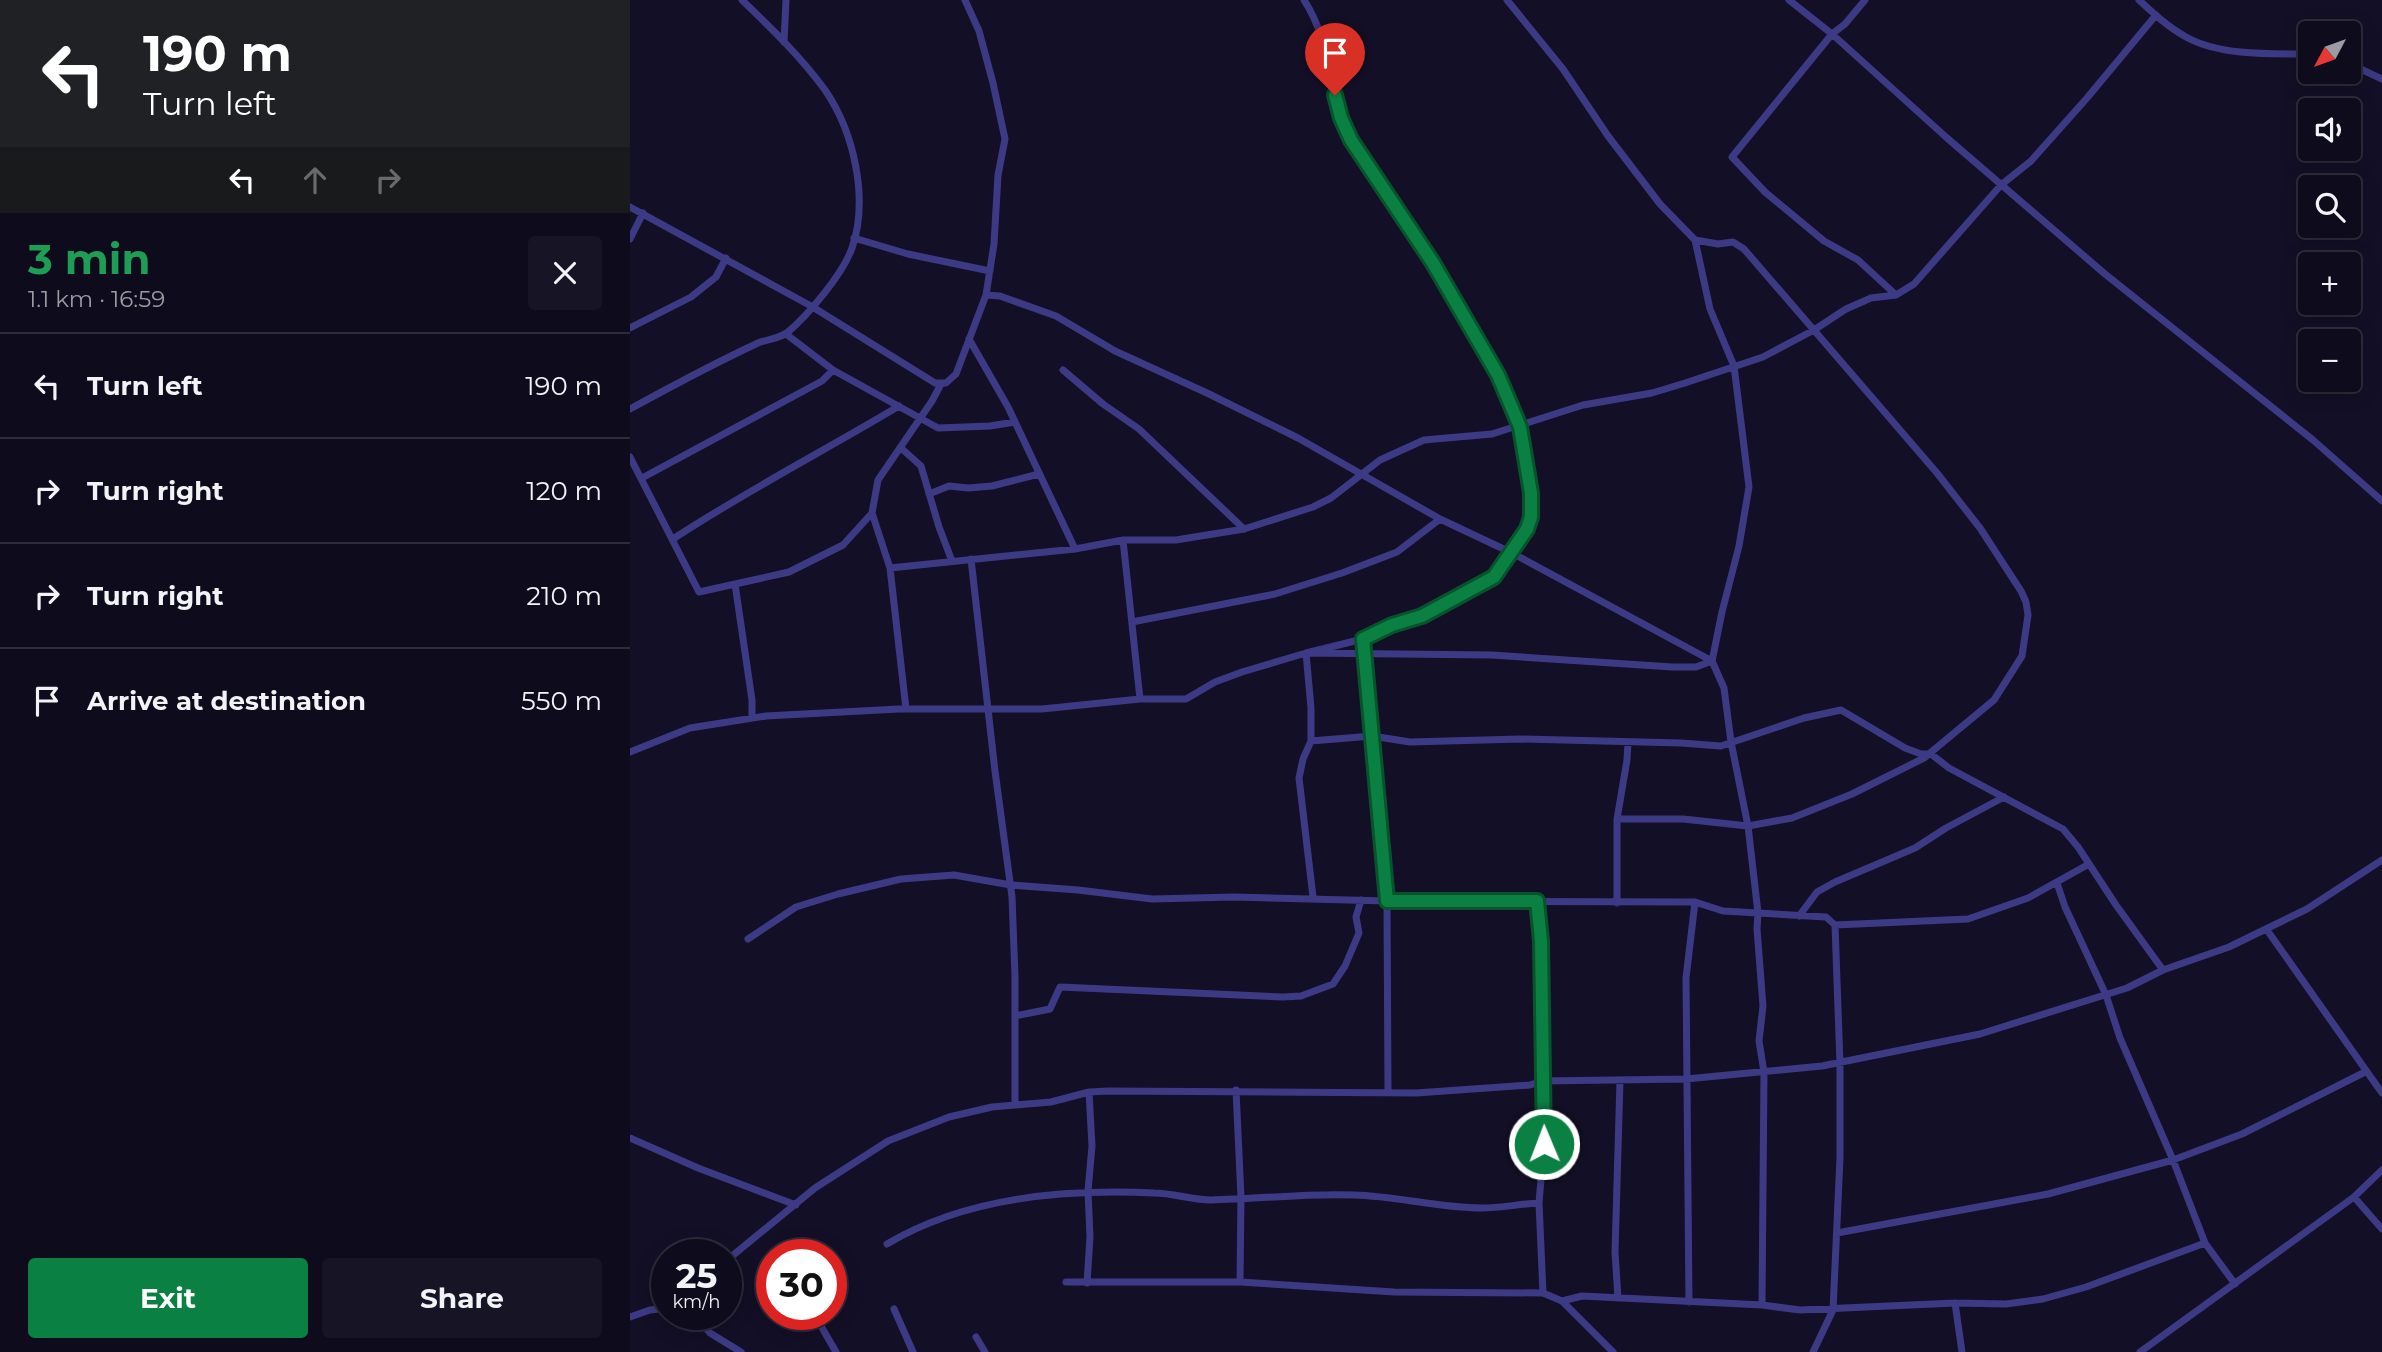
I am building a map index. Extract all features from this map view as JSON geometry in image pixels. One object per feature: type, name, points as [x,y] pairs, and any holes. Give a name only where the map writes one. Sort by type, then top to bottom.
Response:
[{"type":"street","points":[[630,409],[760,342],[786,334],[834,279],[852,250],[857,227],[858,183],[846,135],[826,92],[784,42],[742,0]]},
{"type":"street","points":[[784,42],[786,0]]},
{"type":"street","points":[[906,709],[890,568],[872,513],[878,480],[941,384],[951,380],[956,374],[986,295],[998,174],[1005,139],[979,31],[965,0]]},
{"type":"street","points":[[630,752],[690,728],[752,718],[906,709],[1042,709],[1140,699],[1186,699],[1215,682],[1306,653],[1363,639],[1392,625],[1422,616],[1494,577],[1512,553],[1531,517],[1530,483],[1520,427],[1498,375],[1473,329],[1351,140],[1341,118],[1320,32],[1304,0]]},
{"type":"street","points":[[1507,0],[1563,69],[1608,136],[1660,204],[1695,240],[1710,309],[1734,366],[1749,487],[1739,546],[1712,661],[1724,688],[1731,742],[1748,826],[1758,914],[1763,1006],[1759,1041],[1764,1072],[1762,1305]]},
{"type":"street","points":[[1789,0],[1832,34],[2001,186],[2111,280],[2313,440],[2382,500]]},
{"type":"street","points":[[1865,0],[1845,24],[1832,34],[1732,157],[1765,192],[1824,241],[1858,260],[1896,295]]},
{"type":"street","points":[[2138,0],[2188,38],[2223,50],[2298,53]]},
{"type":"street","points":[[890,568],[1075,550],[1123,540],[1176,540],[1244,529],[1312,508],[1331,498],[1395,451],[1424,440],[1492,435],[1583,405],[1652,393],[1763,356],[1814,330],[1846,309],[1871,298],[1896,295],[1914,284],[2001,186],[2031,161],[2087,99],[2156,15]]},
{"type":"street","points":[[2361,69],[2382,79]]},
{"type":"street","points":[[630,207],[811,306],[884,353],[941,384]]},
{"type":"street","points":[[630,239],[643,213]]},
{"type":"street","points":[[854,238],[908,254],[990,271]]},
{"type":"street","points":[[1616,820],[1683,819],[1748,826],[1792,818],[1852,794],[1931,754],[1994,700],[2022,656],[2026,634],[2026,602],[1980,528],[1944,482],[1744,249],[1733,242],[1718,244],[1695,240]]},
{"type":"street","points":[[630,328],[691,297],[716,277],[726,258]]},
{"type":"street","points":[[986,295],[1000,296],[1056,316],[1115,351],[1298,438],[1440,519],[1512,553],[1712,661]]},
{"type":"street","points":[[786,334],[833,370],[938,428],[1014,422]]},
{"type":"street","points":[[969,339],[1014,422],[1075,550]]},
{"type":"street","points":[[642,478],[822,381],[833,370]]},
{"type":"street","points":[[1063,370],[1103,404],[1139,429],[1244,529]]},
{"type":"street","points":[[673,539],[735,498],[802,464],[899,407]]},
{"type":"street","points":[[901,447],[920,466],[952,561]]},
{"type":"street","points":[[630,457],[699,592],[789,572],[843,545],[872,513]]},
{"type":"street","points":[[929,494],[949,486],[992,486],[1039,474]]},
{"type":"street","points":[[1132,622],[1275,594],[1342,573],[1398,552],[1440,519]]},
{"type":"street","points":[[1123,540],[1140,699]]},
{"type":"street","points":[[971,559],[1011,885],[1015,1105]]},
{"type":"street","points":[[735,584],[752,700],[752,718]]},
{"type":"street","points":[[1363,639],[1387,901],[1388,1092]]},
{"type":"street","points":[[1306,653],[1492,655],[1672,667],[1696,667],[1712,661]]},
{"type":"street","points":[[1306,653],[1311,741],[1299,778],[1313,897]]},
{"type":"street","points":[[1311,741],[1372,736],[1410,742],[1520,738],[1721,746],[1804,718],[1841,710],[1905,748],[1921,754],[1931,754],[1949,768],[2063,829],[2163,970]]},
{"type":"street","points":[[1617,903],[1616,820],[1628,742]]},
{"type":"street","points":[[1799,916],[1817,892],[1915,848],[2004,797]]},
{"type":"street","points":[[742,1248],[854,1161],[888,1141],[950,1117],[992,1107],[1051,1102],[1088,1092],[1388,1092],[1490,1088],[1530,1085],[1542,1081],[1686,1079],[1840,1063],[1980,1034],[2127,988],[2163,970],[2229,947],[2267,930],[2307,909],[2382,860]]},
{"type":"street","points":[[748,939],[796,907],[901,879],[954,875],[1011,885],[1152,900],[1313,897],[1387,901],[1695,902],[1723,911],[1826,917],[1835,925],[1968,919],[2017,902],[2089,864]]},
{"type":"street","points":[[2057,883],[2065,907],[2106,995],[2120,1038],[2173,1160],[2205,1243],[2235,1284]]},
{"type":"street","points":[[1015,1016],[1050,1009],[1060,987],[1301,996],[1333,984],[1345,966],[1359,933],[1356,917],[1361,900]]},
{"type":"street","points":[[1537,901],[1541,941],[1544,1144],[1539,1203],[1543,1293]]},
{"type":"street","points":[[1689,1302],[1686,978],[1695,902]]},
{"type":"street","points":[[1813,1352],[1833,1310],[1837,1233],[1840,1063],[1835,925]]},
{"type":"street","points":[[2267,930],[2382,1093]]},
{"type":"street","points":[[1837,1233],[2048,1194],[2173,1160],[2242,1134],[2365,1072]]},
{"type":"street","points":[[1618,1298],[1615,1252],[1620,1081]]},
{"type":"street","points":[[1236,1090],[1241,1197],[1240,1282]]},
{"type":"street","points":[[1087,1283],[1090,1237],[1088,1191],[1093,1146],[1088,1092]]},
{"type":"street","points":[[630,1138],[698,1168],[796,1205]]},
{"type":"street","points":[[2140,1352],[2354,1197],[2382,1170]]},
{"type":"street","points":[[887,1244],[910,1230],[953,1214],[1029,1197],[1088,1191],[1108,1194],[1155,1193],[1210,1200],[1354,1195],[1482,1208],[1539,1203]]},
{"type":"street","points":[[2354,1197],[2382,1229]]},
{"type":"street","points":[[1562,1301],[1582,1296],[1762,1305],[1800,1310],[1955,1303],[2006,1304],[2043,1299],[2106,1280],[2205,1243]]},
{"type":"street","points":[[1066,1282],[1240,1282],[1394,1292],[1543,1293],[1562,1301],[1613,1352]]},
{"type":"street","points":[[1955,1303],[1962,1352]]},
{"type":"street","points":[[894,1309],[913,1352]]},
{"type":"street","points":[[630,1317],[651,1310]]},
{"type":"street","points":[[708,1330],[741,1352]]},
{"type":"street","points":[[823,1330],[836,1352]]},
{"type":"street","points":[[976,1336],[985,1352]]},
{"type":"route","points":[[1335,95],[1341,118],[1360,156],[1433,263],[1498,375],[1520,427],[1528,463],[1531,517],[1527,529],[1494,577],[1422,616],[1392,625],[1363,639],[1387,901],[1537,901],[1541,941],[1544,1144]]}]
